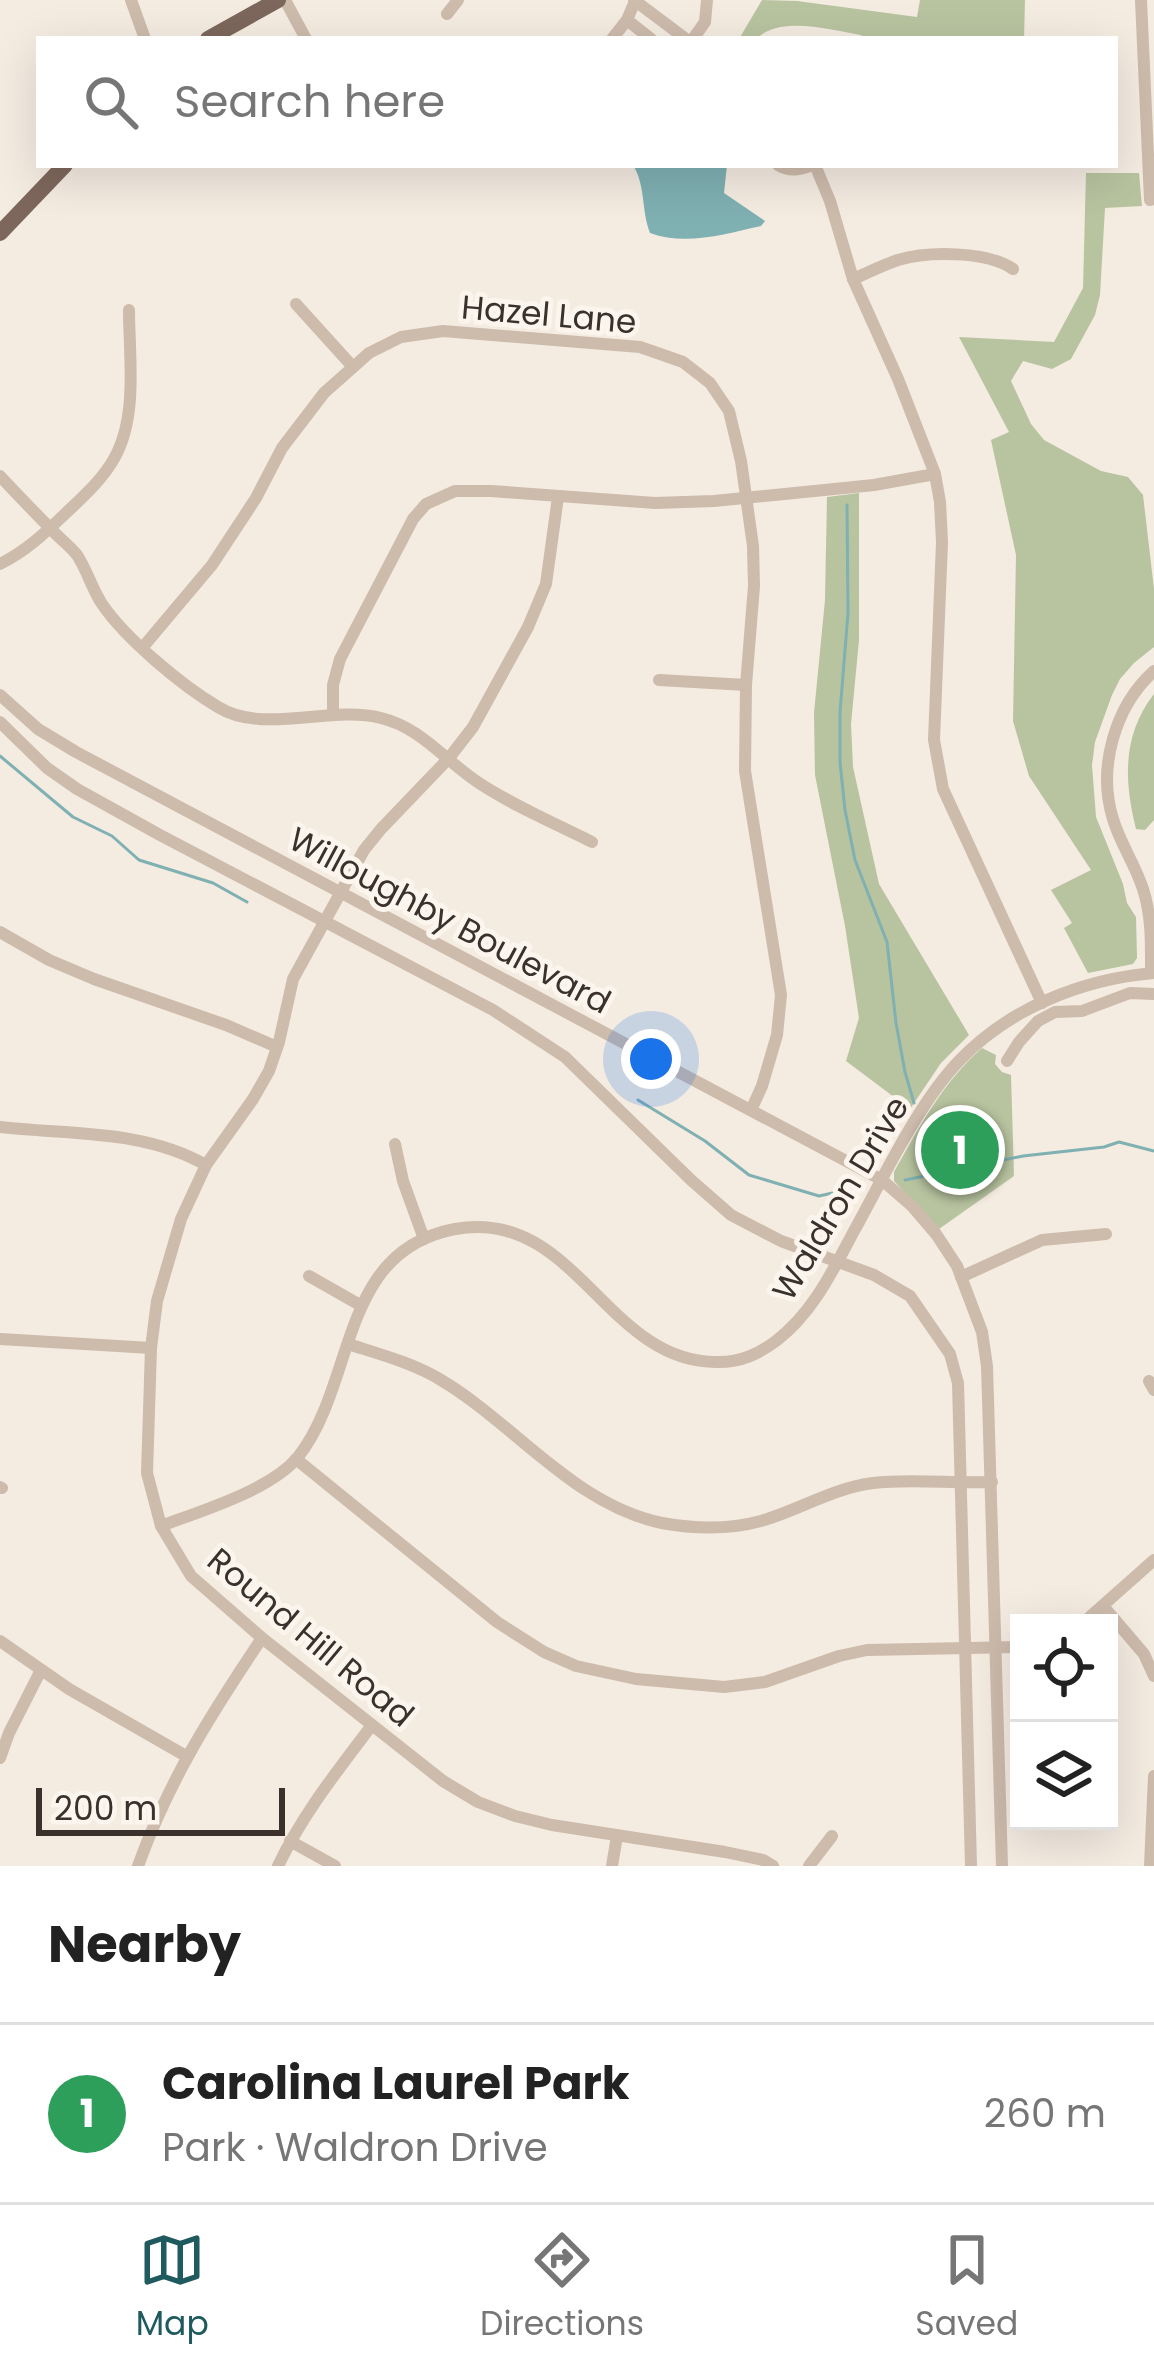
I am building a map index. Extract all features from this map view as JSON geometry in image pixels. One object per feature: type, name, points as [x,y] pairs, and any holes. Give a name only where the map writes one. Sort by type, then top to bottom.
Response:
[{"type":"main road","points":[[214,36],[282,0]]},
{"type":"main road","points":[[0,233],[62,168]]},
{"type":"street","points":[[131,0],[144,36]]},
{"type":"street","points":[[282,0],[304,36]]},
{"type":"street","points":[[447,14],[458,0]]},
{"type":"street","points":[[693,36],[705,22],[707,0]]},
{"type":"street","points":[[614,36],[634,1],[686,36]]},
{"type":"street","points":[[1146,8],[1152,200]]},
{"type":"street","points":[[627,20],[647,36]]},
{"type":"street","points":[[815,168],[853,279],[935,474],[941,542],[934,740],[943,789],[1042,1003]]},
{"type":"street","points":[[853,279],[924,255],[981,257],[1013,269]]},
{"type":"street","points":[[296,304],[353,367]]},
{"type":"street","points":[[0,564],[23,553],[50,529],[97,483],[117,455],[129,410],[129,310]]},
{"type":"street","name":"Hazel Lane","points":[[143,647],[212,565],[282,448],[323,393],[369,353],[401,338],[443,331],[640,347],[683,362],[710,383],[729,411],[753,546],[745,771],[781,995],[777,1035],[752,1108]]},
{"type":"street","points":[[333,713],[340,659],[413,519],[426,504],[455,491],[655,503],[874,485],[935,474]]},
{"type":"street","points":[[0,476],[77,555],[114,620],[194,692],[224,711],[248,717],[333,713],[379,717],[428,740],[496,794],[592,842]]},
{"type":"street","name":"Round Hill Road","points":[[558,496],[546,584],[528,627],[473,727],[364,850],[293,979],[269,1071],[206,1165],[181,1219],[157,1301],[147,1473],[161,1526],[190,1576],[443,1781],[478,1802],[552,1825],[744,1856],[773,1866]]},
{"type":"street","points":[[1153,973],[1143,888],[1112,815],[1108,779],[1125,706],[1154,671]]},
{"type":"street","points":[[659,680],[746,685]]},
{"type":"street","name":"Willoughby Boulevard","points":[[0,695],[38,729],[76,752],[752,1108],[882,1180],[912,1205],[961,1276],[982,1332],[987,1366],[1002,1866]]},
{"type":"street","name":"Willoughby Boulevard","points":[[0,722],[47,768],[77,789],[533,1034],[565,1057],[731,1215],[781,1241],[874,1275],[910,1296],[950,1354],[958,1383],[971,1866]]},
{"type":"street","points":[[0,932],[79,973],[277,1047]]},
{"type":"street","name":"Waldron Drive","points":[[161,1526],[230,1501],[296,1460],[324,1412],[374,1281],[401,1253],[424,1239],[456,1229],[489,1228],[524,1236],[561,1259],[660,1350],[705,1362],[732,1362],[756,1355],[802,1319],[909,1133],[956,1064],[989,1036],[1042,1003],[1092,982],[1153,973]]},
{"type":"street","points":[[1007,1061],[1038,1021],[1055,1012],[1082,1011],[1130,993],[1154,994]]},
{"type":"street","points":[[0,1127],[107,1135],[167,1148],[206,1165]]},
{"type":"street","points":[[395,1144],[424,1239]]},
{"type":"street","points":[[961,1276],[1042,1240],[1106,1234]]},
{"type":"street","points":[[309,1276],[361,1305]]},
{"type":"street","points":[[0,1339],[151,1348]]},
{"type":"street","points":[[348,1344],[439,1378],[593,1495],[661,1522],[715,1529],[761,1521],[872,1483],[992,1482]]},
{"type":"street","points":[[296,1460],[497,1622],[576,1666],[636,1679],[724,1687],[765,1682],[866,1650],[1010,1648]]},
{"type":"street","points":[[1094,1614],[1154,1560]]},
{"type":"street","points":[[1103,1606],[1144,1654],[1154,1676]]},
{"type":"street","points":[[138,1866],[186,1756],[262,1638]]},
{"type":"street","points":[[0,1641],[69,1689],[186,1756]]},
{"type":"street","points":[[0,1758],[41,1670]]},
{"type":"street","points":[[278,1866],[290,1841],[372,1725]]},
{"type":"street","points":[[1150,1866],[1154,1776]]},
{"type":"street","points":[[612,1866],[617,1836]]},
{"type":"street","points":[[809,1866],[832,1836]]},
{"type":"street","points":[[290,1841],[335,1866]]},
{"type":"green space","points":[[762,0],[917,17],[920,0],[1025,0],[1024,36],[862,36],[792,26],[760,36],[741,36]]},
{"type":"green space","points":[[1086,173],[1139,173],[1142,206],[1105,208],[1100,295],[1095,315],[1071,359],[1052,369],[1023,361],[1011,381],[1044,440],[1101,471],[1128,477],[1143,495],[1154,589],[1154,647],[1120,679],[1095,742],[1092,765],[1096,817],[1136,917],[1137,958],[1133,964],[1088,973],[1064,928],[1072,923],[1051,890],[1091,870],[1029,776],[1013,721],[1016,555],[991,440],[1009,432],[959,337],[1054,342],[1083,288]]},
{"type":"green space","points":[[859,493],[853,767],[879,884],[969,1035],[941,1063],[910,1109],[846,1061],[859,1018],[815,775],[814,713],[825,600],[827,497]]},
{"type":"green space","points":[[1154,694],[1154,820],[1145,830],[1136,829],[1128,759],[1136,726]]},
{"type":"green space","points":[[982,1048],[996,1055],[995,1064],[1011,1075],[1014,1176],[939,1229],[894,1181],[894,1172],[944,1090]]},
{"type":"water","points":[[634,168],[727,168],[724,193],[765,221],[761,226],[706,237],[677,239],[650,233]]},
{"type":"waterway","points":[[847,505],[848,613],[840,712],[845,810],[855,860],[887,942],[896,1023],[914,1103]]},
{"type":"waterway","points":[[0,756],[73,817],[112,836],[139,860],[213,883],[247,902]]},
{"type":"waterway","points":[[638,1100],[749,1175],[819,1196],[855,1188]]},
{"type":"waterway","points":[[929,1122],[957,1167]]},
{"type":"waterway","points":[[905,1180],[1119,1142],[1154,1151]]},
{"type":"place","name":"Carolina Laurel Park","points":[[960,1150]]}]
